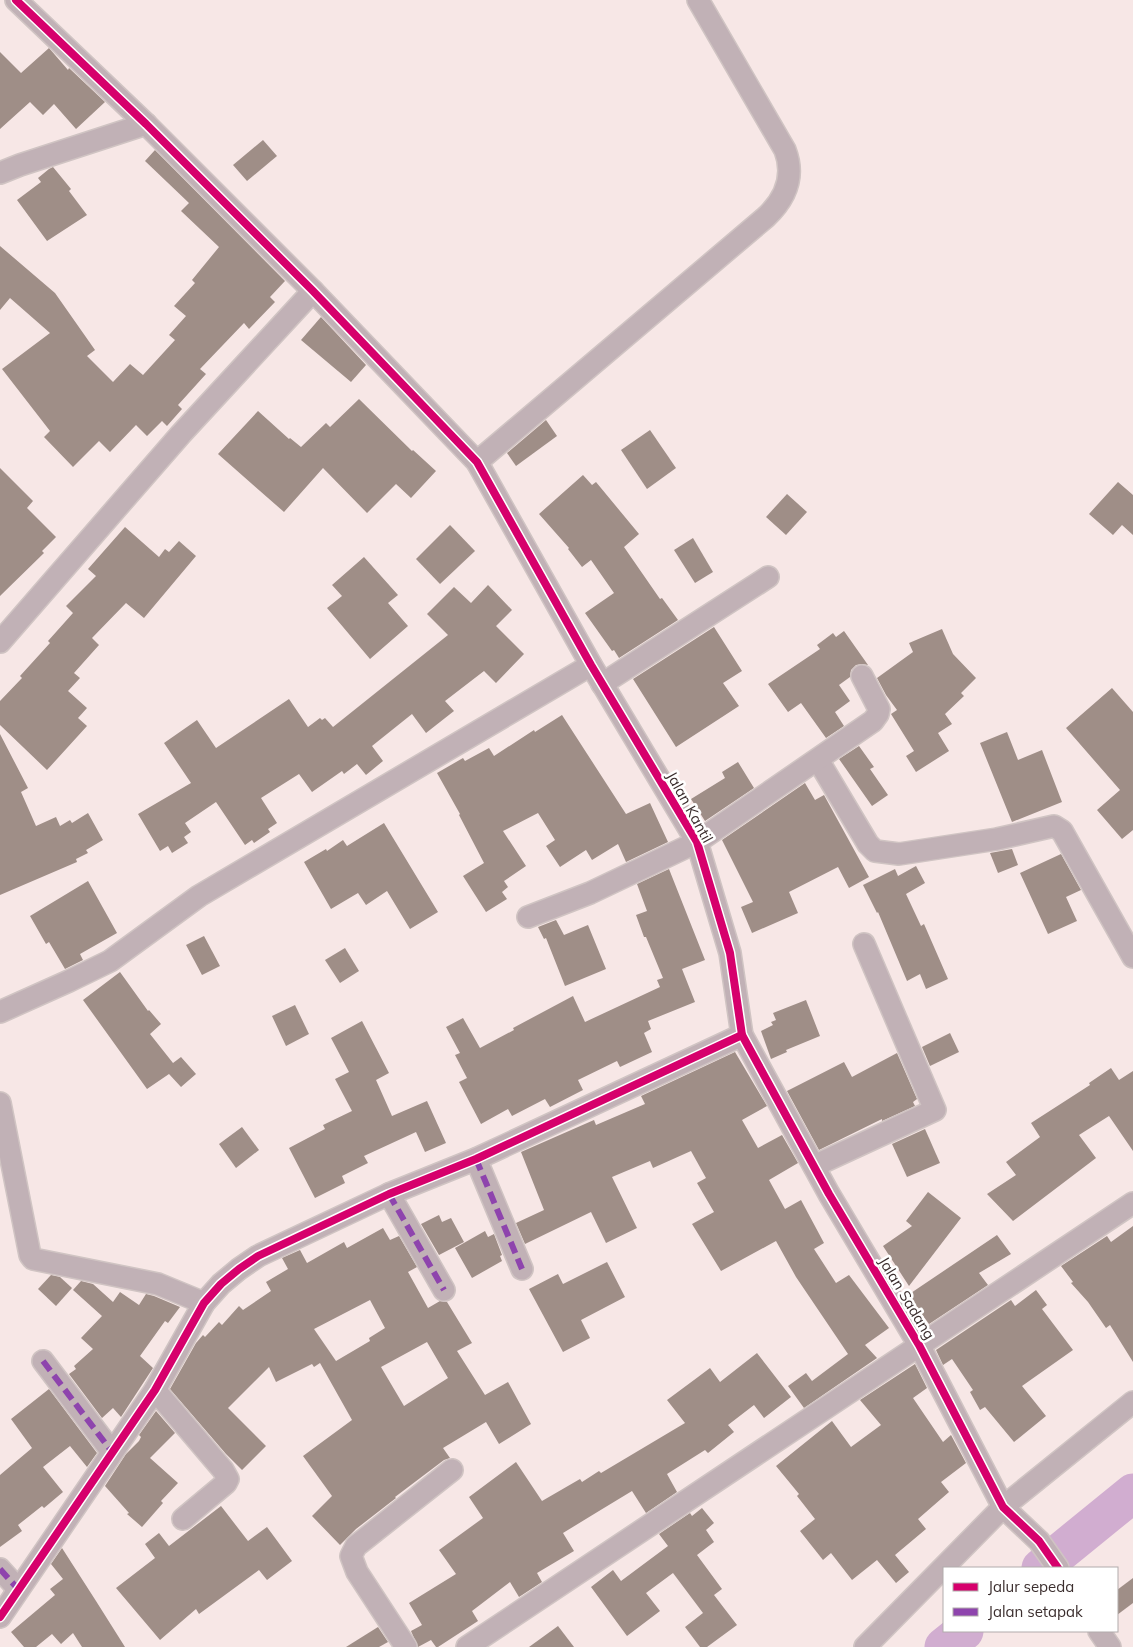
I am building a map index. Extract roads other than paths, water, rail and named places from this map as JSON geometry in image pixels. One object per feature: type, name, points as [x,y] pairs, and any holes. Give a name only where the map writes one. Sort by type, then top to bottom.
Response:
[{"type":"street","name":"Jalan Kantil","points":[[16,0],[146,124],[313,291],[477,462],[591,665],[697,842],[730,954],[742,1035]]},
{"type":"street","points":[[477,462],[766,217],[782,199],[789,177],[789,166],[785,150],[698,0]]},
{"type":"street","points":[[0,173],[146,124]]},
{"type":"street","points":[[0,642],[181,434],[313,291]]},
{"type":"street","points":[[602,684],[768,577]]},
{"type":"street","points":[[0,1012],[110,961],[199,896],[591,665]]},
{"type":"street","points":[[528,917],[590,893],[697,842],[874,721],[879,709],[862,676]]},
{"type":"street","points":[[818,760],[868,844],[875,851],[899,854],[997,839],[1054,826],[1062,831],[1133,956]]},
{"type":"street","points":[[814,1166],[935,1110],[864,944]]},
{"type":"street","points":[[0,1617],[155,1390],[204,1304],[221,1284],[239,1268],[258,1256],[389,1194],[476,1159],[742,1035]]},
{"type":"street","name":"Jalan Sadang","points":[[742,1035],[814,1166],[919,1345],[1003,1507],[1039,1541],[1057,1567]]},
{"type":"street","points":[[0,1102],[30,1255],[33,1259],[158,1284],[204,1304]]},
{"type":"street","points":[[476,1159],[522,1269]]},
{"type":"street","points":[[389,1194],[444,1290]]},
{"type":"street","points":[[467,1647],[1133,1203]]},
{"type":"street","points":[[43,1361],[112,1452]]},
{"type":"street","points":[[155,1390],[223,1470],[228,1479],[226,1483],[183,1518]]},
{"type":"street","points":[[943,1567],[1003,1507],[1133,1402]]},
{"type":"street","points":[[406,1647],[357,1572],[351,1556],[356,1546],[452,1470]]},
{"type":"street","points":[[864,1647],[943,1567]]},
{"type":"street","points":[[0,1569],[18,1589]]},
{"type":"street","points":[[1100,1632],[1110,1647]]},
{"type":"waterway","points":[[1042,1567],[1133,1493]]},
{"type":"waterway","points":[[944,1647],[963,1632]]}]
